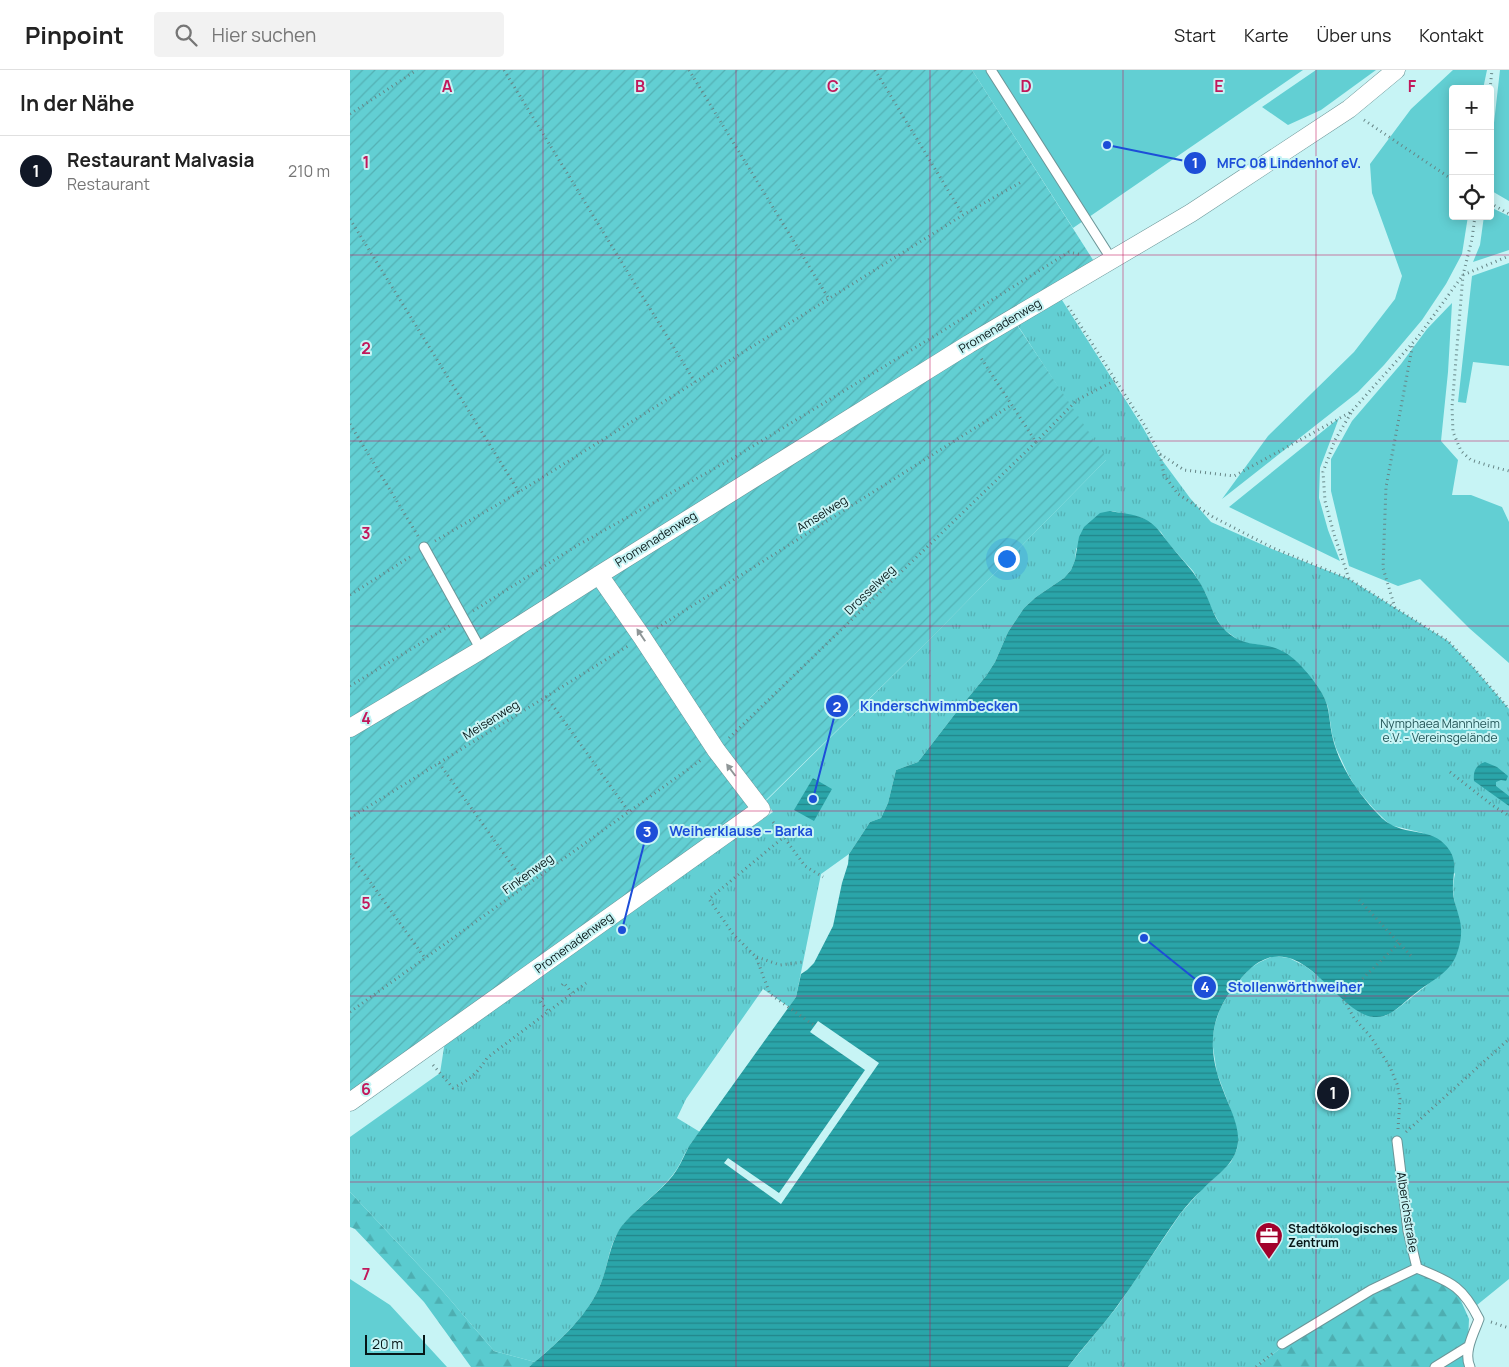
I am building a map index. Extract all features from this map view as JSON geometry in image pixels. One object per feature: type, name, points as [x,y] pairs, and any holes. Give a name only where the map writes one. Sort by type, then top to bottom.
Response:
[{"type":"street","name":"Promenadenweg","points":[[350,728],[481,650],[969,344],[1192,213],[1349,110],[1396,70]]},
{"type":"street","name":"Promenadenweg","points":[[350,1102],[761,809],[716,750],[599,575]]},
{"type":"lane","points":[[991,70],[1112,260]]},
{"type":"lane","points":[[424,548],[481,650]]},
{"type":"lane","name":"Alberichstraße","points":[[1397,1141],[1408,1231],[1417,1268],[1449,1282],[1463,1292],[1480,1319],[1469,1346],[1468,1364],[1470,1367]]},
{"type":"lane","points":[[1282,1344],[1371,1290],[1417,1268]]},
{"type":"lane","points":[[1435,1367],[1469,1346]]},
{"type":"path","points":[[350,114],[417,70]]},
{"type":"path","points":[[504,70],[695,382]]},
{"type":"path","points":[[689,70],[829,299]]},
{"type":"path","points":[[875,70],[964,216]]},
{"type":"path","points":[[1490,85],[1492,70]]},
{"type":"path","points":[[1349,110],[1449,177]]},
{"type":"path","points":[[350,594],[520,492],[829,299],[1023,181]]},
{"type":"path","points":[[1494,205],[1509,214]]},
{"type":"path","points":[[350,219],[520,492]]},
{"type":"path","points":[[1474,220],[1463,275],[1452,407],[1453,432],[1461,451],[1471,460],[1509,471]]},
{"type":"path","points":[[350,686],[578,546],[743,452],[1069,252],[1112,260]]},
{"type":"path","points":[[1349,579],[1325,501],[1323,472],[1335,440],[1351,412],[1413,343],[1463,275],[1509,256]]},
{"type":"path","points":[[1058,291],[1145,426],[1160,454],[1164,475],[1178,494],[1213,516],[1273,548],[1349,579],[1448,641],[1509,709]]},
{"type":"path","points":[[1395,608],[1384,568],[1386,487],[1413,343]]},
{"type":"path","points":[[969,344],[1036,442]]},
{"type":"path","name":"Drosselweg","points":[[716,750],[1036,442],[1077,400],[1116,380]]},
{"type":"path","name":"Amselweg","points":[[642,637],[1010,406]]},
{"type":"path","points":[[1160,454],[1184,470],[1234,476],[1351,412]]},
{"type":"path","points":[[350,424],[424,548]]},
{"type":"path","name":"Meisenweg","points":[[350,818],[642,637]]},
{"type":"path","points":[[546,696],[629,812]]},
{"type":"path","name":"Finkenweg","points":[[350,1012],[716,750]]},
{"type":"path","points":[[439,763],[527,886]]},
{"type":"path","points":[[1450,772],[1509,816]]},
{"type":"path","points":[[815,1026],[770,994],[756,957],[733,934],[710,899],[785,836],[805,866],[823,877]]},
{"type":"path","points":[[350,854],[426,958]]},
{"type":"path","points":[[1359,900],[1414,958]]},
{"type":"path","points":[[1397,1141],[1400,1099],[1397,1084],[1381,1051],[1354,1018],[1343,998],[1400,944]]},
{"type":"path","points":[[756,957],[780,965],[803,962]]},
{"type":"path","points":[[562,985],[564,983],[572,993]]},
{"type":"path","points":[[422,1051],[452,1088],[461,1085],[480,1071],[487,1058],[586,983]]},
{"type":"path","points":[[543,998],[540,1001],[548,1012]]},
{"type":"path","points":[[1397,1141],[1509,1039]]},
{"type":"path","points":[[1256,1367],[1282,1344]]},
{"type":"green space","points":[[350,70],[972,70],[1095,263],[1011,316],[1107,459],[931,638],[765,801],[350,1094]]},
{"type":"green space","points":[[972,70],[1303,70],[1073,228]]},
{"type":"green space","points":[[1316,70],[1376,70],[1321,110],[1288,125],[1262,107]]},
{"type":"green space","points":[[1453,70],[1487,70],[1484,85],[1449,85],[1449,220],[1467,220],[1462,254],[1446,284],[1422,320],[1358,392],[1222,499],[1268,436],[1354,352],[1395,299],[1402,276],[1372,193],[1370,164],[1411,109]]},
{"type":"green space","points":[[1500,70],[1509,70],[1509,201],[1494,192],[1494,123]]},
{"type":"green space","points":[[1494,209],[1509,216],[1509,250],[1473,262],[1480,245],[1483,220],[1494,220]]},
{"type":"green space","points":[[1509,263],[1509,366],[1473,362],[1466,403],[1458,402],[1472,276]]},
{"type":"green space","name":"Nymphaea Mannheim e.V. - Vereinsgelände","points":[[1055,289],[1159,456],[1190,498],[1211,522],[1272,549],[1349,579],[1448,641],[1509,709],[1509,1279],[1477,1305],[1462,1287],[1421,1271],[1379,1289],[1286,1344],[1256,1367],[1068,1367],[1117,1307],[1181,1213],[1203,1188],[1231,1162],[1237,1149],[1238,1140],[1229,1105],[1217,1073],[1212,1041],[1220,1009],[1229,993],[1249,969],[1274,956],[1289,958],[1305,966],[1321,978],[1360,1012],[1373,1017],[1385,1016],[1397,1009],[1432,981],[1456,908],[1453,891],[1455,874],[1423,833],[1390,825],[1356,788],[1336,748],[1328,707],[1323,695],[1305,672],[1251,644],[1241,642],[1222,628],[1193,571],[1168,543],[1161,532],[1143,518],[1112,511],[1076,549],[1075,560],[1071,570],[1064,578],[1036,597],[1024,608],[1008,632],[995,662],[986,676],[918,762],[896,770],[888,803],[881,818],[870,822],[849,854],[821,874],[796,997],[789,1007],[763,989],[686,1099],[677,1118],[700,1132],[671,1177],[621,1227],[612,1246],[601,1283],[589,1306],[564,1336],[535,1362],[494,1351],[441,1289],[350,1192],[350,1137],[440,1073],[445,1041],[773,812],[766,801],[931,638],[1106,460],[1011,315]]},
{"type":"green space","points":[[1452,303],[1441,441],[1458,460],[1452,495],[1471,495],[1502,507],[1509,522],[1509,663],[1469,628],[1420,579],[1398,586],[1349,566],[1331,491],[1331,459],[1352,421],[1401,364],[1427,329]]},
{"type":"green space","points":[[1339,418],[1320,468],[1319,498],[1328,530],[1340,561],[1229,507]]},
{"type":"green space","points":[[350,1192],[441,1289],[494,1351],[535,1362],[529,1367],[471,1367],[424,1302],[355,1229],[350,1227]]},
{"type":"green space","points":[[1421,1271],[1427,1272],[1458,1294],[1469,1319],[1470,1367],[1256,1367],[1286,1344],[1379,1289]]},
{"type":"green space","points":[[350,1279],[390,1305],[447,1367],[350,1367]]},
{"type":"shaded area","points":[[1110,511],[1143,518],[1156,527],[1197,578],[1216,617],[1226,631],[1241,641],[1268,646],[1282,651],[1299,664],[1323,695],[1327,705],[1332,735],[1343,766],[1354,785],[1380,816],[1398,828],[1430,835],[1444,843],[1454,861],[1453,894],[1461,932],[1459,947],[1453,962],[1439,976],[1397,1009],[1384,1016],[1368,1016],[1353,1008],[1306,966],[1289,958],[1271,957],[1246,972],[1225,1000],[1219,1012],[1213,1037],[1213,1050],[1218,1076],[1238,1133],[1235,1155],[1227,1166],[1180,1214],[1115,1309],[1068,1367],[529,1367],[559,1341],[586,1310],[599,1288],[614,1241],[621,1227],[673,1175],[689,1146],[796,997],[801,974],[814,963],[833,926],[849,854],[870,822],[881,818],[888,803],[896,770],[918,762],[986,676],[995,662],[1008,632],[1024,608],[1036,597],[1064,578],[1071,570],[1075,560],[1079,537],[1084,527],[1100,513]]},
{"type":"shaded area","points":[[1485,762],[1497,767],[1508,776],[1506,781],[1496,782],[1496,786],[1509,796],[1509,806],[1474,781],[1476,769]]},
{"type":"shaded area","points":[[813,778],[832,789],[814,821],[794,810]]},
{"type":"pier","points":[[818,1021],[879,1063],[781,1204],[724,1163],[728,1158],[779,1193],[865,1070],[810,1032]]},
{"type":"place","name":"MFC 08 Lindenhof eV.","points":[[1107,145]]},
{"type":"place","name":"Kinderschwimmbecken","points":[[813,799]]},
{"type":"place","name":"Weiherklause – Barka","points":[[622,930]]},
{"type":"place","name":"Stollenwörthweiher","points":[[1144,938]]},
{"type":"place","name":"Restaurant Malvasia","points":[[1333,1093]]},
{"type":"place","name":"Stadtökologisches Zentrum","points":[[1269,1260]]}]
